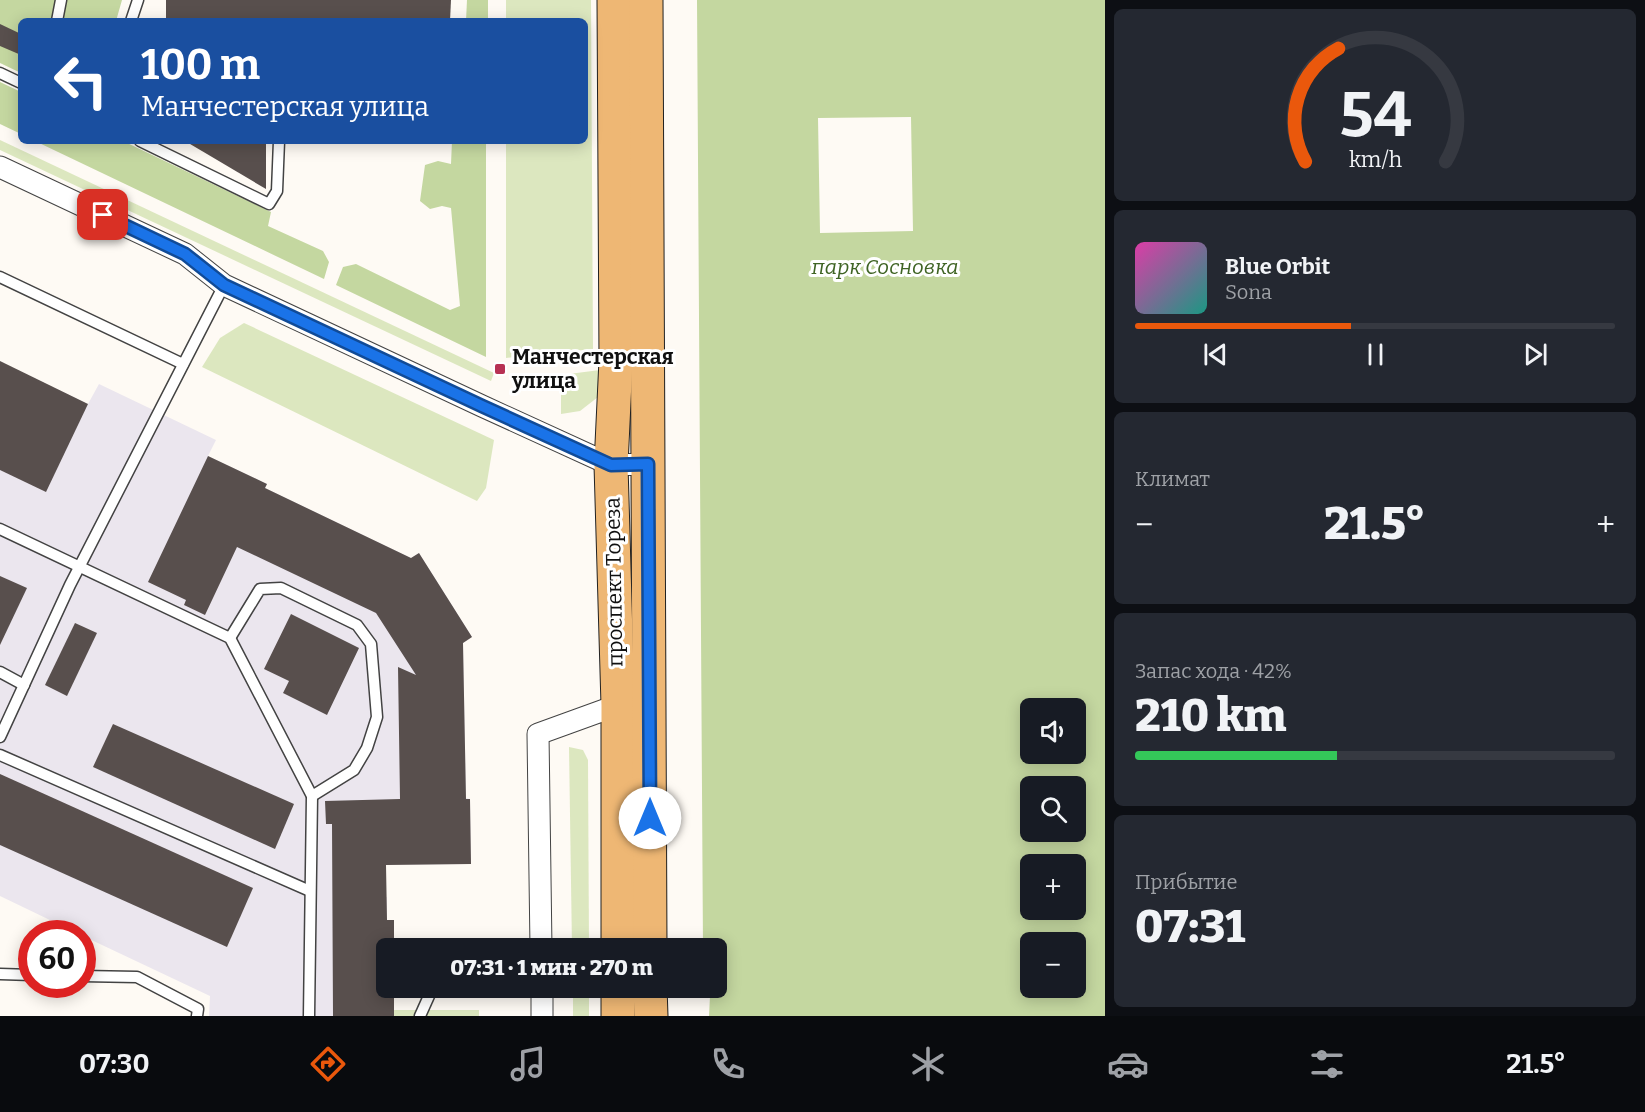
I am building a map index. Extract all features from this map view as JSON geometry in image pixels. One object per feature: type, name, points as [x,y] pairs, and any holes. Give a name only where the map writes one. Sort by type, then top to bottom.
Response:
[{"type":"main road","name":"проспект Тореза","points":[[614,0],[616,360],[611,465],[618,705],[618,938]]},
{"type":"main road","name":"проспект Тореза","points":[[646,0],[650,938]]},
{"type":"main road","points":[[618,998],[618,1016]]},
{"type":"main road","points":[[650,998],[651,1016]]},
{"type":"street","points":[[0,167],[185,254],[224,285],[611,465],[648,464]]},
{"type":"street","points":[[541,938],[538,734],[618,705]]},
{"type":"street","points":[[542,998],[542,1016]]},
{"type":"lane","points":[[58,18],[61,0]]},
{"type":"lane","points":[[132,18],[138,0]]},
{"type":"lane","points":[[0,73],[18,82]]},
{"type":"lane","points":[[146,144],[269,204],[277,191],[279,144]]},
{"type":"lane","points":[[0,277],[183,364]]},
{"type":"lane","points":[[0,737],[80,566],[224,285]]},
{"type":"lane","points":[[0,529],[230,638],[312,796],[309,1016]]},
{"type":"lane","points":[[230,638],[260,589],[281,588],[357,625],[371,644],[377,717],[367,748],[354,770],[312,796]]},
{"type":"lane","points":[[0,672],[24,685]]},
{"type":"lane","points":[[0,755],[310,891]]},
{"type":"lane","points":[[0,974],[18,975]]},
{"type":"lane","points":[[96,976],[137,977],[198,1008],[198,1016]]},
{"type":"lane","points":[[420,1016],[428,998]]},
{"type":"shaded area","points":[[0,362],[88,404],[99,384],[216,440],[208,456],[267,484],[265,488],[411,558],[419,553],[472,637],[463,643],[466,798],[470,799],[471,864],[364,865],[363,897],[387,897],[387,920],[394,920],[394,938],[376,938],[376,998],[394,998],[394,1016],[209,1016],[210,996],[96,942],[96,920],[50,920],[0,896]]},
{"type":"green space","points":[[0,0],[122,0],[117,18],[18,18],[18,72],[0,63]]},
{"type":"green space","points":[[467,0],[488,0],[488,18],[466,18]]},
{"type":"green space","points":[[506,0],[591,0],[593,349],[506,358],[506,144],[588,144],[588,18],[506,18]]},
{"type":"green space","name":"парк Сосновка","points":[[697,0],[1105,0],[1105,1016],[709,1016],[710,998],[727,998],[727,938],[703,938]],"holes":[[[911,117],[913,231],[820,233],[818,118]]]},
{"type":"green space","points":[[0,82],[18,91],[18,133],[0,124]]},
{"type":"green space","points":[[0,140],[494,373],[491,381],[0,150]]},
{"type":"green space","points":[[41,144],[129,144],[271,212],[268,226],[323,251],[329,262],[324,279]]},
{"type":"green space","points":[[452,144],[486,144],[486,357],[336,285],[343,267],[356,264],[450,310],[460,306],[451,208],[442,206],[430,209],[420,201],[425,165],[438,161],[451,164]]},
{"type":"green space","points":[[244,323],[494,440],[486,488],[477,501],[202,367],[220,338]]},
{"type":"green space","points":[[600,370],[598,397],[580,411],[561,414],[561,375]]},
{"type":"green space","points":[[569,747],[583,750],[588,760],[589,938],[572,938]]},
{"type":"green space","points":[[573,998],[589,998],[589,1016],[573,1016]]},
{"type":"green space","points":[[394,1010],[479,1010],[479,1016],[394,1016]]},
{"type":"building","points":[[166,0],[451,0],[450,18],[166,18]]},
{"type":"building","points":[[0,24],[18,33],[18,54],[0,46]]},
{"type":"building","points":[[190,144],[266,144],[266,189]]},
{"type":"building","points":[[0,361],[88,404],[46,492],[0,470]]},
{"type":"building","points":[[208,456],[267,484],[265,488],[411,558],[419,553],[472,637],[463,643],[466,799],[470,799],[471,864],[386,865],[387,920],[394,920],[394,938],[376,938],[376,998],[394,998],[394,1016],[333,1016],[332,824],[326,824],[325,801],[400,799],[398,667],[416,675],[376,613],[237,547],[205,615],[184,605],[186,600],[148,582]]},
{"type":"building","points":[[0,576],[27,588],[0,645]]},
{"type":"building","points":[[291,614],[359,648],[327,715],[283,693],[289,681],[264,669]]},
{"type":"building","points":[[75,623],[97,633],[67,696],[45,685]]},
{"type":"building","points":[[113,724],[294,804],[275,849],[93,767]]},
{"type":"building","points":[[0,774],[253,888],[227,947],[0,845]]},
{"type":"place","name":"Манчестерская улица","points":[[500,369]]},
{"type":"route","points":[[103,215],[185,254],[224,285],[611,465],[648,464],[650,818]]}]
